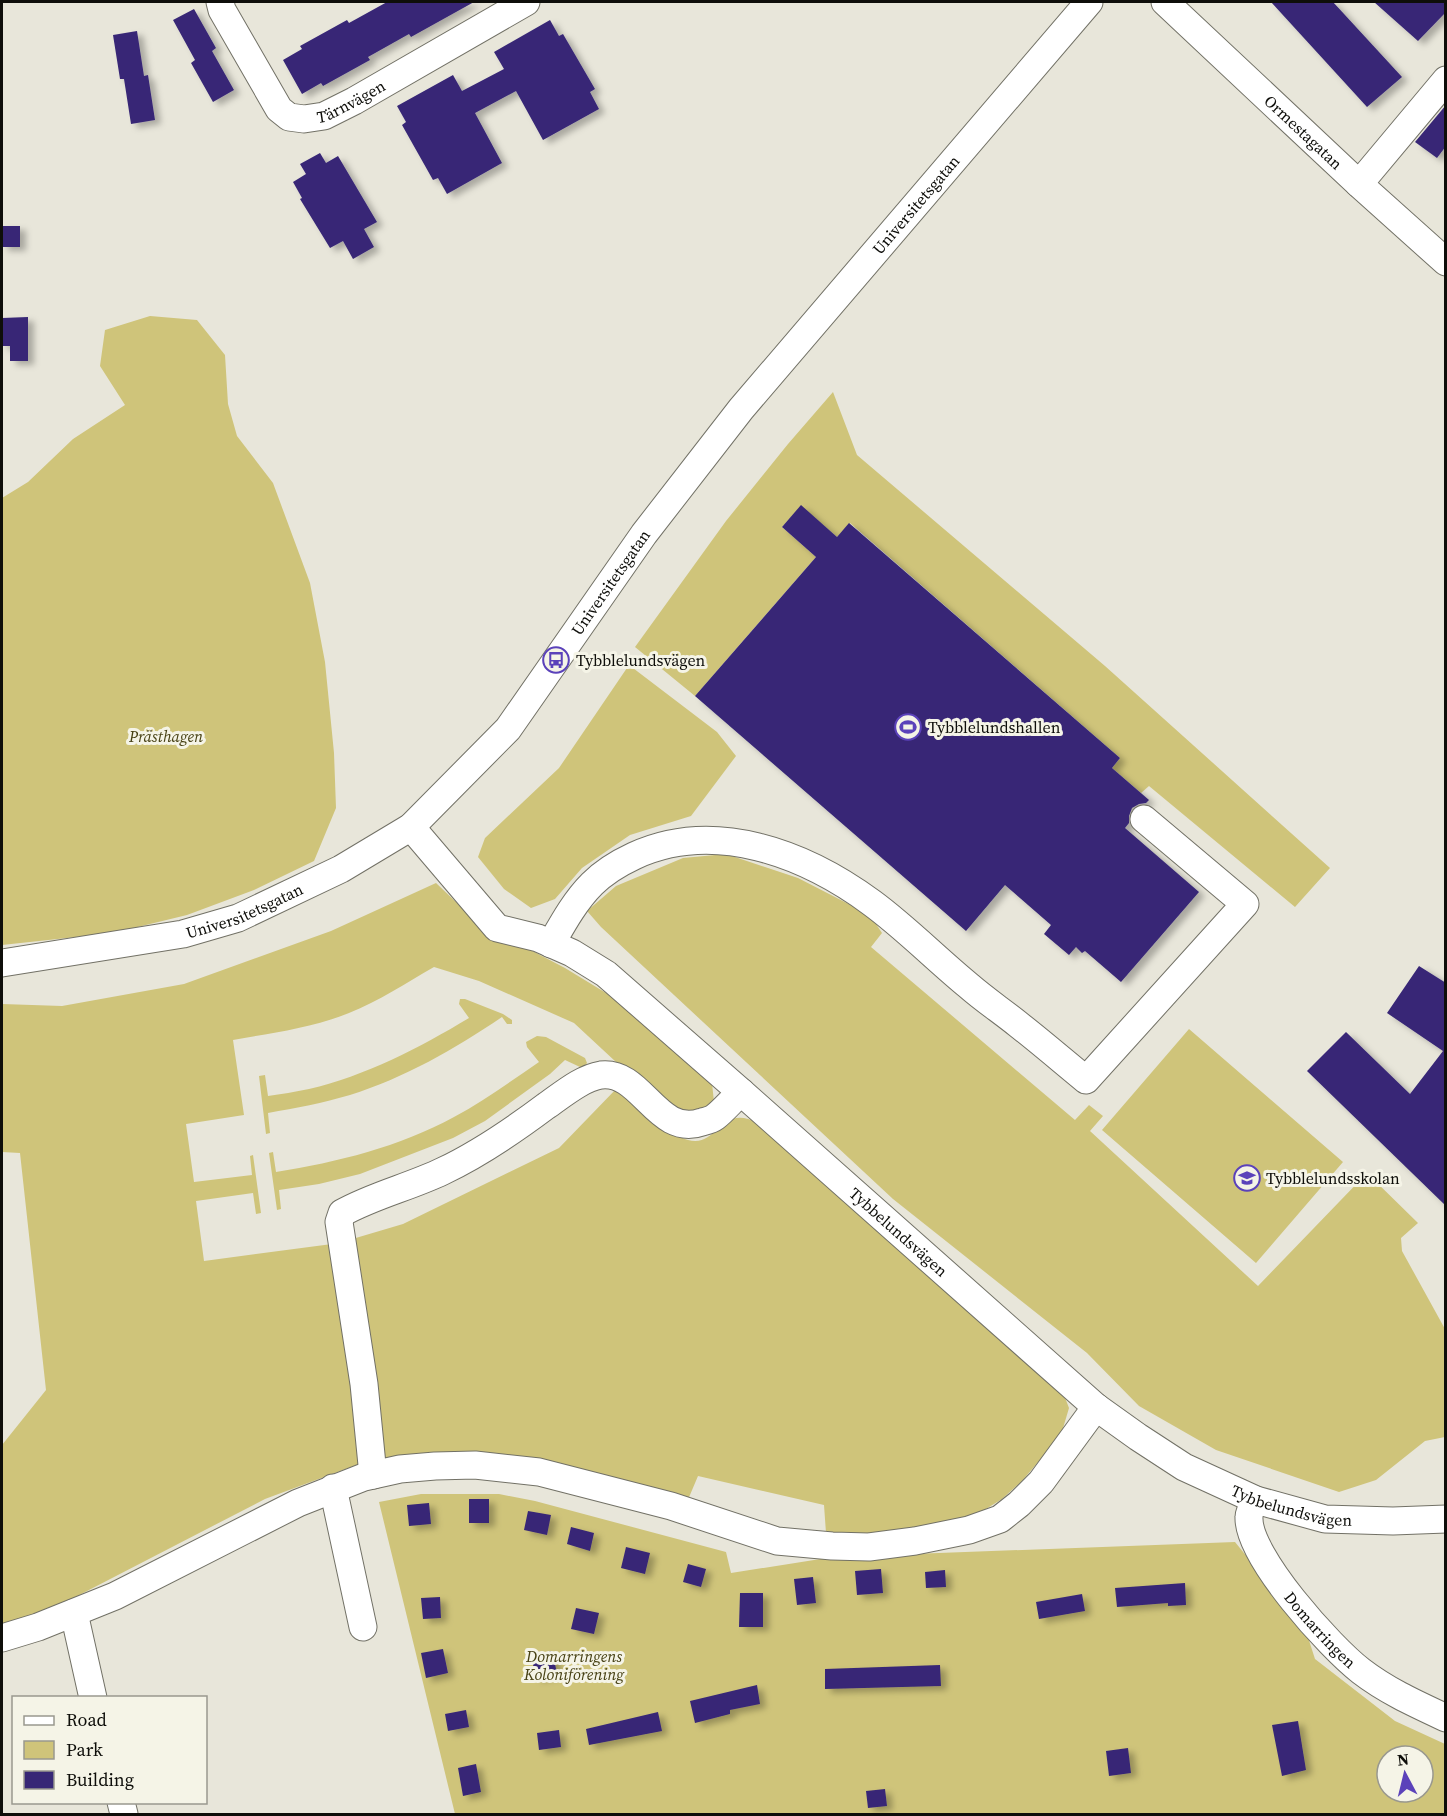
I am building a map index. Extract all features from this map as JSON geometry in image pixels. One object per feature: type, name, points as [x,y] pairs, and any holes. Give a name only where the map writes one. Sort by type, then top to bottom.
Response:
[{"type":"street","name":"Tärnvägen","points":[[220,2],[222,10],[279,109],[289,117],[304,119],[324,116],[526,2]]},
{"type":"street","name":"Universitetsgatan","points":[[2,963],[183,934],[238,918],[341,869],[411,827],[508,729],[644,534],[741,410],[1089,2]]},
{"type":"street","name":"Ormestagatan","points":[[1165,2],[1359,184],[1446,262]]},
{"type":"street","points":[[1359,184],[1446,80],[1443,60],[1446,58]]},
{"type":"street","points":[[551,944],[580,897],[593,883],[610,870],[648,849],[685,840],[721,840],[764,848],[829,875],[870,902],[969,986],[1086,1080],[1245,904],[1144,819]]},
{"type":"street","name":"Tybbelundsvägen","points":[[411,827],[497,928],[538,938],[572,953],[606,974],[1096,1407],[1138,1437],[1184,1467],[1256,1500],[1325,1519],[1393,1521],[1446,1519]]},
{"type":"street","points":[[373,1475],[364,1383],[339,1222],[342,1213],[358,1204],[443,1172],[518,1127],[583,1082],[597,1076],[611,1074],[625,1080],[663,1115],[678,1123],[695,1125],[713,1118],[741,1092]]},
{"type":"street","points":[[2,1638],[115,1596],[257,1522],[333,1488],[400,1469],[475,1465],[539,1472],[671,1506],[777,1541],[869,1547],[969,1530],[1000,1519],[1020,1504],[1041,1482],[1096,1407]]},
{"type":"street","points":[[333,1488],[363,1627]]},
{"type":"street","name":"Domarringen","points":[[1256,1500],[1249,1517],[1252,1534],[1260,1553],[1311,1623],[1337,1651],[1362,1672],[1391,1692],[1446,1719]]},
{"type":"street","points":[[74,1613],[93,1696]]},
{"type":"green space","name":"Prästhagen","points":[[150,316],[197,320],[225,355],[228,404],[237,436],[273,483],[310,583],[325,662],[334,753],[336,808],[314,861],[254,890],[187,915],[113,933],[2,945],[2,498],[28,482],[73,439],[125,405],[100,366],[105,330]]},
{"type":"green space","points":[[833,392],[857,455],[1105,666],[1330,868],[1295,907],[1149,786],[1141,793],[1112,768],[1120,758],[850,523],[837,537],[801,506],[782,527],[816,557],[695,696],[635,647],[726,521]]},
{"type":"green space","points":[[629,665],[717,732],[736,756],[691,816],[630,835],[582,868],[555,899],[531,908],[504,889],[478,857],[485,838],[559,768]]},
{"type":"green space","points":[[726,854],[798,878],[870,915],[882,933],[871,947],[1075,1120],[1089,1105],[1103,1116],[1090,1131],[1258,1286],[1367,1173],[1418,1223],[1401,1238],[1402,1251],[1445,1329],[1445,1437],[1425,1441],[1376,1480],[1339,1492],[1216,1450],[1139,1406],[1087,1353],[893,1199],[601,927],[587,911],[616,886],[683,858]]},
{"type":"green space","points":[[436,883],[477,922],[565,968],[611,996],[712,1083],[714,1102],[691,1120],[630,1075],[574,1023],[479,981],[434,967],[349,1013],[292,1030],[233,1040],[244,1115],[186,1124],[194,1182],[252,1175],[250,1156],[253,1155],[261,1213],[256,1214],[253,1193],[196,1201],[204,1261],[332,1244],[364,1446],[359,1464],[265,1499],[58,1606],[2,1625],[2,1445],[46,1390],[20,1153],[2,1152],[2,1004],[62,1006],[184,984],[331,931]]},
{"type":"green space","points":[[460,999],[503,1014],[512,1020],[512,1024],[507,1024],[502,1017],[429,1062],[370,1088],[330,1100],[268,1113],[270,1133],[266,1134],[259,1076],[265,1075],[268,1096],[309,1089],[351,1077],[431,1040],[469,1018],[459,1004]]},
{"type":"green space","points":[[1189,1029],[1343,1162],[1256,1263],[1102,1130]]},
{"type":"green space","points":[[537,1036],[546,1037],[585,1058],[587,1063],[584,1067],[580,1067],[565,1060],[550,1074],[485,1121],[453,1138],[360,1174],[319,1184],[279,1190],[281,1209],[277,1210],[269,1153],[273,1152],[276,1172],[368,1152],[433,1128],[497,1091],[539,1062],[527,1047],[526,1042]]},
{"type":"green space","points":[[618,1087],[671,1132],[688,1140],[698,1141],[707,1138],[735,1118],[745,1118],[758,1123],[1064,1395],[1069,1408],[1061,1435],[1022,1481],[1002,1499],[973,1517],[854,1541],[826,1533],[824,1505],[698,1476],[687,1502],[391,1463],[381,1457],[349,1240],[403,1224],[559,1148]]},
{"type":"green space","name":"Domarringens Koloniförening","points":[[421,1494],[499,1494],[535,1501],[726,1552],[731,1573],[833,1557],[1235,1542],[1305,1628],[1315,1659],[1395,1721],[1445,1744],[1445,1814],[455,1814],[379,1502]]},
{"type":"building","points":[[387,2],[474,2],[411,37],[409,34],[368,57],[370,60],[323,86],[321,83],[302,94],[283,60],[302,49],[300,46],[347,20],[349,23]]},
{"type":"building","points":[[1271,2],[1333,2],[1402,77],[1367,107]]},
{"type":"building","points":[[1374,2],[1446,2],[1446,12],[1418,41]]},
{"type":"building","points":[[194,9],[216,48],[212,51],[234,90],[213,102],[191,63],[195,60],[173,20]]},
{"type":"building","points":[[550,20],[559,36],[563,34],[595,89],[590,92],[599,109],[543,140],[516,91],[475,113],[502,163],[447,194],[438,178],[433,180],[402,125],[406,122],[397,106],[453,75],[462,91],[504,69],[494,52]]},
{"type":"building","points":[[137,31],[144,76],[148,75],[155,120],[131,124],[124,79],[120,79],[113,35]]},
{"type":"building","points":[[1446,105],[1446,146],[1437,158],[1415,142]]},
{"type":"building","points":[[320,153],[326,163],[338,156],[377,222],[364,229],[374,247],[353,259],[343,241],[330,248],[300,199],[302,198],[293,182],[306,174],[300,164]]},
{"type":"building","points":[[2,226],[20,226],[20,247],[2,247]]},
{"type":"building","points":[[28,317],[28,361],[10,361],[10,346],[2,346],[2,318]]},
{"type":"building","name":"Tybblelundshallen","points":[[801,505],[837,537],[849,523],[1120,758],[1112,768],[1149,800],[1132,808],[1129,823],[1125,828],[1199,892],[1121,982],[1085,951],[1082,953],[1076,947],[1069,955],[1044,934],[1051,925],[1005,885],[966,931],[695,696],[816,557],[782,527]]},
{"type":"building","points":[[1419,966],[1446,983],[1446,1206],[1307,1071],[1346,1032],[1410,1094],[1443,1051],[1387,1013]]},
{"type":"building","points":[[469,1499],[489,1499],[489,1523],[469,1523]]},
{"type":"building","points":[[429,1503],[431,1524],[409,1526],[407,1505]]},
{"type":"building","points":[[528,1511],[551,1515],[547,1535],[524,1530]]},
{"type":"building","points":[[571,1527],[594,1533],[590,1551],[567,1544]]},
{"type":"building","points":[[626,1547],[650,1553],[645,1574],[621,1568]]},
{"type":"building","points":[[688,1564],[706,1569],[701,1587],[683,1582]]},
{"type":"building","points":[[881,1569],[883,1593],[857,1595],[855,1571]]},
{"type":"building","points":[[945,1570],[946,1587],[926,1588],[925,1572]]},
{"type":"building","points":[[813,1577],[816,1603],[797,1605],[794,1579]]},
{"type":"building","points":[[1185,1583],[1186,1605],[1168,1606],[1168,1603],[1117,1607],[1115,1588]]},
{"type":"building","points":[[740,1593],[763,1593],[763,1627],[739,1627]]},
{"type":"building","points":[[1082,1594],[1085,1611],[1039,1619],[1036,1602]]},
{"type":"building","points":[[440,1597],[441,1618],[423,1619],[421,1598]]},
{"type":"building","points":[[576,1608],[599,1613],[594,1634],[571,1629]]},
{"type":"building","points":[[443,1649],[448,1673],[426,1678],[421,1653]]},
{"type":"building","points":[[552,1651],[557,1673],[536,1678],[531,1656]]},
{"type":"building","points":[[940,1665],[941,1686],[825,1689],[825,1669]]},
{"type":"building","points":[[757,1685],[760,1704],[730,1710],[730,1714],[695,1723],[690,1701]]},
{"type":"building","points":[[466,1710],[469,1727],[448,1731],[445,1714]]},
{"type":"building","points":[[658,1712],[662,1731],[589,1745],[586,1729]]},
{"type":"building","points":[[1298,1721],[1306,1770],[1282,1776],[1272,1725]]},
{"type":"building","points":[[559,1730],[561,1747],[539,1750],[537,1733]]},
{"type":"building","points":[[1128,1748],[1131,1773],[1109,1776],[1106,1751]]},
{"type":"building","points":[[476,1764],[481,1792],[463,1796],[458,1768]]},
{"type":"building","points":[[885,1789],[887,1806],[868,1808],[866,1791]]},
{"type":"place","name":"Tybblelundsvägen","points":[[556,660]]},
{"type":"place","name":"Tybblelundshallen","points":[[908,727]]},
{"type":"place","name":"Tybblelundsskolan","points":[[1247,1178]]}]
